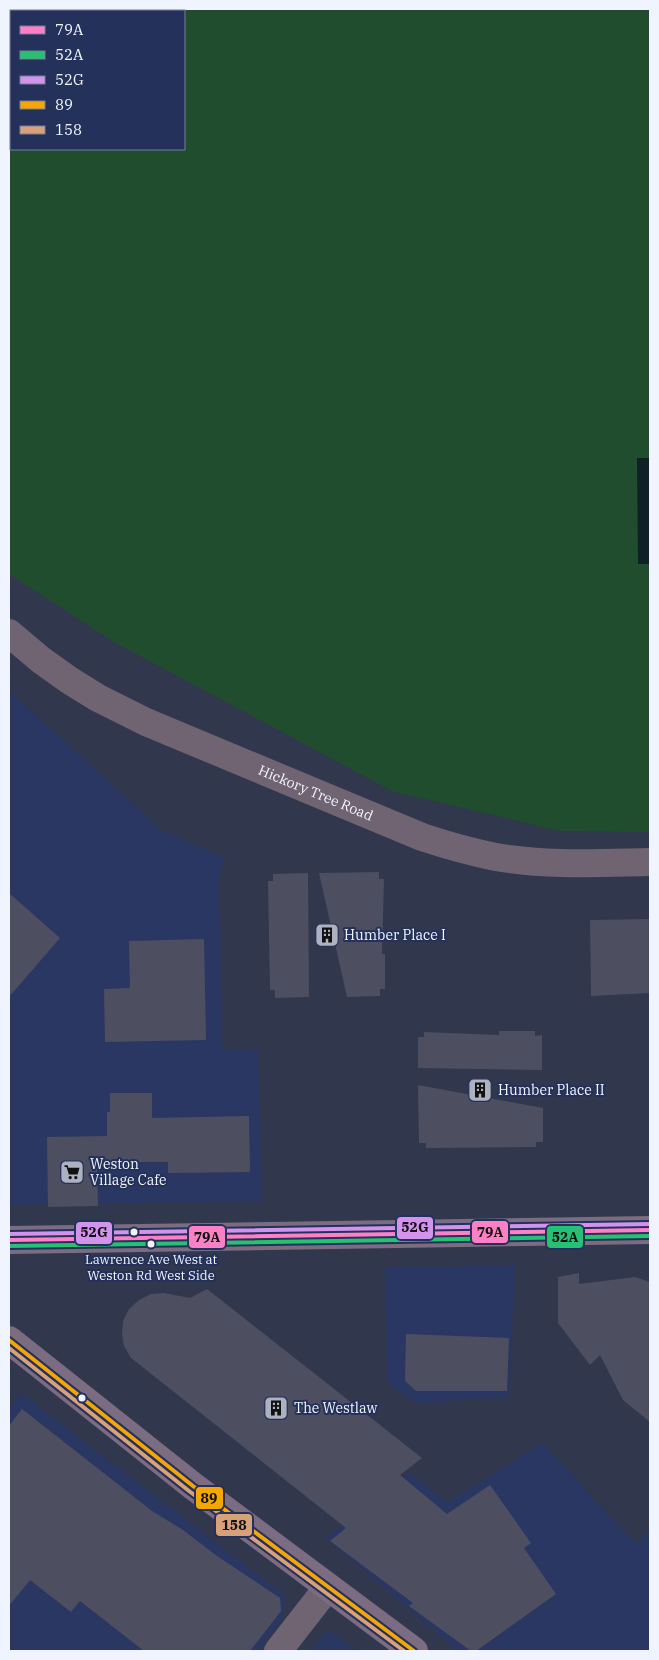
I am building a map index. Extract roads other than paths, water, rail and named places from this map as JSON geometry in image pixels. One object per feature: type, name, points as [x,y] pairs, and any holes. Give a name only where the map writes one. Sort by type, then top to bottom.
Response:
[{"type":"main road","points":[[9,1240],[650,1230]]},
{"type":"main road","points":[[9,1340],[193,1486],[414,1651]]},
{"type":"street","name":"Hickory Tree Road","points":[[9,633],[41,660],[69,680],[138,719],[336,803],[422,837],[454,847],[506,858],[578,863],[650,862]]},
{"type":"street","points":[[278,1651],[328,1587]]},
{"type":"place","name":"Humber Place I","points":[[327,935]]},
{"type":"place","name":"Humber Place II","points":[[480,1090]]},
{"type":"place","name":"Weston Village Cafe","points":[[72,1172]]},
{"type":"place","name":"Lawrence Ave West at Weston Rd West Side","points":[[151,1244]]},
{"type":"place","name":"The Westlaw","points":[[276,1408]]}]
